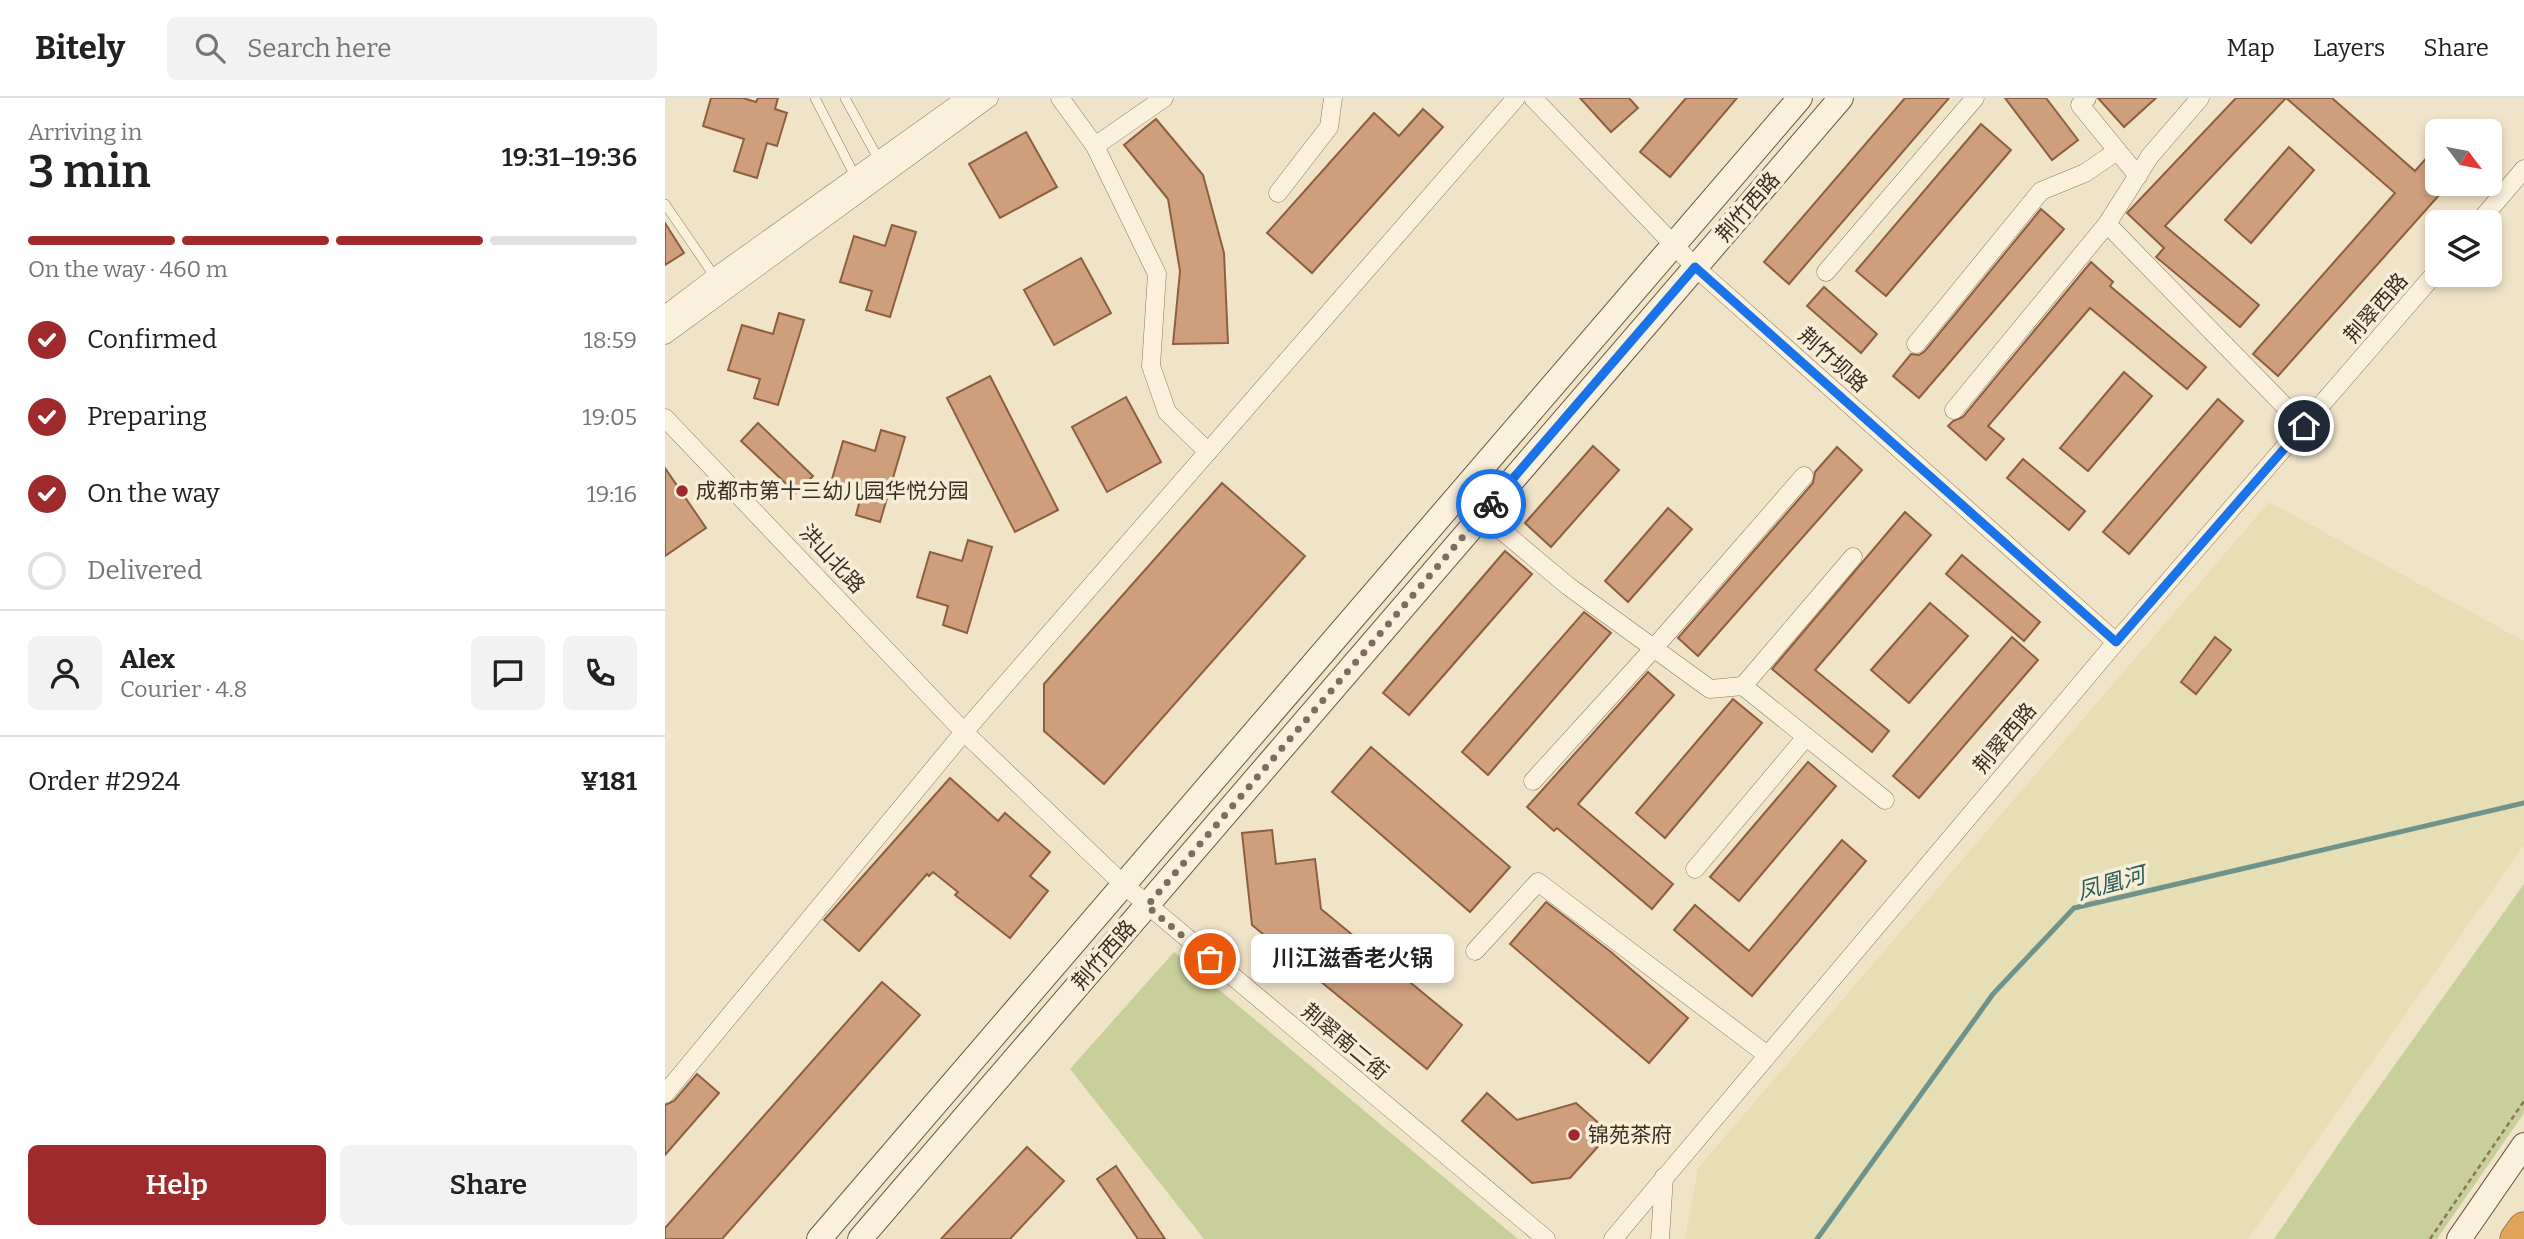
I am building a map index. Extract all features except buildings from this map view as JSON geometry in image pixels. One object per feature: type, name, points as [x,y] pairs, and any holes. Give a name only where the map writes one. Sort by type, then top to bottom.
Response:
[{"type":"highway","points":[[2517,1239],[2524,1228]]},
{"type":"main road","name":"荆竹西路","points":[[819,1239],[1801,98]]},
{"type":"main road","name":"荆竹西路","points":[[859,1239],[1841,98]]},
{"type":"main road","points":[[2459,1239],[2524,1145]]},
{"type":"street","points":[[665,315],[966,98]]},
{"type":"street","points":[[665,335],[989,98]]},
{"type":"street","points":[[1060,98],[1095,146],[1157,274],[1151,366],[1167,412],[1208,452]]},
{"type":"street","points":[[1095,146],[1164,98]]},
{"type":"street","points":[[1278,192],[1329,127],[1333,98]]},
{"type":"street","points":[[665,1094],[964,732],[1516,98]]},
{"type":"street","name":"荆竹坝路","points":[[1533,98],[1672,246],[2116,642]]},
{"type":"street","points":[[1826,272],[1975,98]]},
{"type":"street","points":[[1954,410],[2107,224],[2150,156],[2200,98]]},
{"type":"street","points":[[2080,100],[2137,176]]},
{"type":"street","points":[[1916,344],[2041,191],[2085,173],[2117,151]]},
{"type":"street","points":[[2489,210],[2524,169]]},
{"type":"street","points":[[2107,224],[2304,426]]},
{"type":"street","name":"荆翠西路","points":[[1613,1239],[1766,1054],[2116,642],[2425,285]]},
{"type":"street","name":"洪山北路","points":[[665,418],[964,732]]},
{"type":"street","points":[[1533,781],[1654,648],[1804,476]]},
{"type":"street","points":[[1482,514],[1568,586],[1710,688],[1743,687],[1885,800]]},
{"type":"street","points":[[1743,687],[1853,557]]},
{"type":"street","name":"荆翠南二街","points":[[964,732],[1147,906],[1546,1239]]},
{"type":"street","points":[[1695,869],[1806,737]]},
{"type":"street","points":[[1475,951],[1538,881],[1766,1054]]},
{"type":"street","points":[[1660,1239],[1664,1177]]},
{"type":"lane","points":[[815,98],[856,178]]},
{"type":"lane","points":[[845,98],[879,160]]},
{"type":"lane","points":[[665,204],[715,277]]},
{"type":"path","points":[[2430,1239],[2524,1101]]},
{"type":"shaded area","points":[[2269,502],[2524,641],[2524,845],[2248,1239],[1685,1239],[1698,1168]]},
{"type":"green space","points":[[2524,884],[2524,1113],[2437,1239],[2274,1239],[2344,1136]]},
{"type":"green space","points":[[1174,952],[1518,1239],[1204,1239],[1070,1069]]},
{"type":"waterway","name":"凤凰河","points":[[1817,1239],[1993,994],[2074,908],[2524,803]]},
{"type":"way so far","points":[[1210,959],[1147,906],[1491,504]]},
{"type":"place","name":"成都市第十三幼儿园华悦分园","points":[[682,491]]},
{"type":"place","name":"川江滋香老火锅","points":[[1210,959]]},
{"type":"place","name":"锦苑茶府","points":[[1574,1135]]},
{"type":"route","points":[[1491,504],[1695,267],[2116,642],[2304,426]]}]
